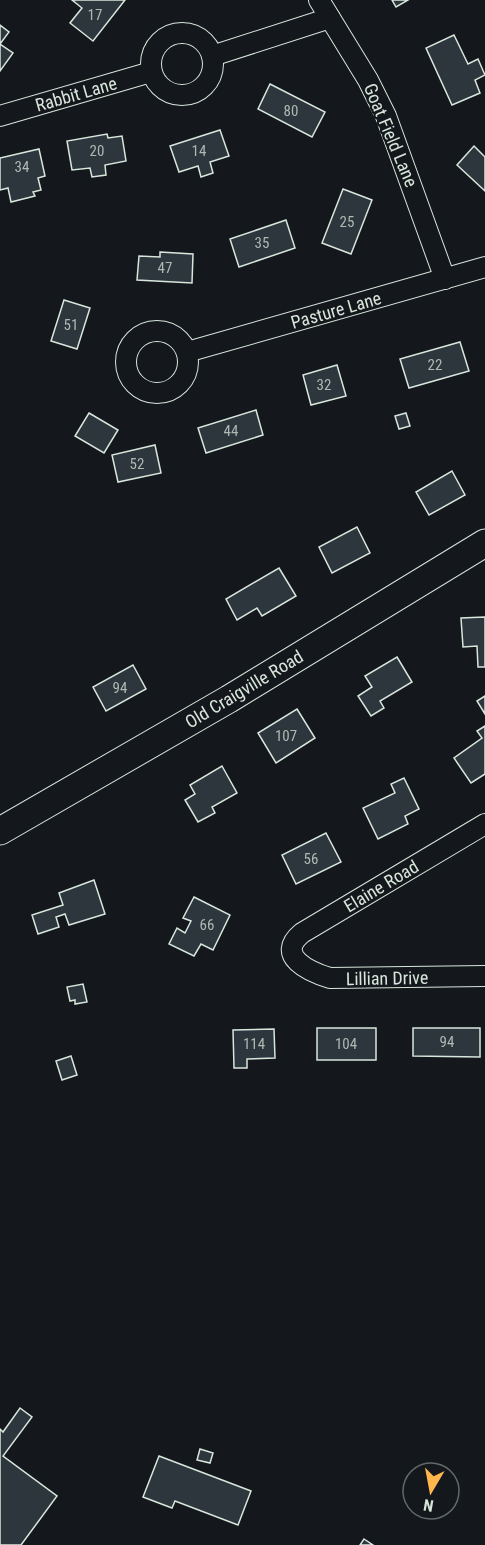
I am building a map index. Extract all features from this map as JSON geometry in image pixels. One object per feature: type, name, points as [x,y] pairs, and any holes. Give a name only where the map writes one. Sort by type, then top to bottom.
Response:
[{"type":"street","name":"Goat Field Lane","points":[[319,0],[368,80],[386,116],[445,279]]},
{"type":"street","points":[[212,56],[330,18]]},
{"type":"street","points":[[177,33],[190,34],[201,40],[212,56],[210,77],[202,88],[189,94],[176,94],[163,89],[152,72],[151,59],[156,47],[165,38],[177,33]]},
{"type":"street","name":"Rabbit Lane","points":[[0,116],[152,72]]},
{"type":"street","name":"Pasture Lane","points":[[187,352],[485,267]]},
{"type":"street","name":"Old Craigville Road","points":[[0,831],[229,699],[485,543]]},
{"type":"street","name":"Elaine Road","points":[[294,958],[293,946],[303,933],[485,824]]},
{"type":"street","name":"Lillian Drive","points":[[294,958],[303,968],[330,978],[485,976]]},
{"type":"building","points":[[72,0],[125,0],[93,41],[70,23],[82,8]]},
{"type":"building","points":[[392,0],[408,0],[396,7]]},
{"type":"building","points":[[0,25],[9,32],[0,44]]},
{"type":"building","points":[[454,35],[468,64],[478,59],[485,75],[475,80],[480,93],[452,105],[426,48]]},
{"type":"building","points":[[0,44],[13,53],[0,71]]},
{"type":"building","points":[[270,84],[325,112],[312,137],[258,109]]},
{"type":"building","points":[[220,130],[229,156],[210,162],[213,173],[201,177],[198,166],[179,172],[170,146]]},
{"type":"building","points":[[107,134],[108,138],[122,136],[126,161],[105,165],[106,175],[92,177],[90,168],[72,170],[67,141]]},
{"type":"building","points":[[474,146],[485,157],[485,191],[457,165]]},
{"type":"building","points":[[39,149],[45,176],[38,178],[41,190],[33,192],[35,196],[11,202],[8,188],[0,190],[0,158]]},
{"type":"building","points":[[343,189],[372,200],[351,254],[322,243]]},
{"type":"building","points":[[286,220],[295,248],[239,267],[230,239]]},
{"type":"building","points":[[160,252],[193,254],[192,283],[137,280],[139,256],[160,257]]},
{"type":"building","points":[[64,300],[90,308],[77,349],[51,341]]},
{"type":"building","points":[[460,342],[469,371],[409,388],[400,359]]},
{"type":"building","points":[[337,365],[346,396],[311,405],[303,375]]},
{"type":"building","points":[[256,410],[263,435],[206,453],[198,428]]},
{"type":"building","points":[[89,413],[118,430],[104,453],[75,436]]},
{"type":"building","points":[[406,413],[410,426],[399,429],[395,416]]},
{"type":"building","points":[[155,445],[161,473],[118,482],[112,455]]},
{"type":"building","points":[[452,471],[465,495],[429,515],[416,492]]},
{"type":"building","points":[[357,527],[370,553],[332,573],[319,547]]},
{"type":"building","points":[[279,568],[296,596],[262,616],[257,608],[237,620],[226,599]]},
{"type":"building","points":[[485,617],[485,667],[478,667],[477,646],[463,647],[461,618]]},
{"type":"building","points":[[397,657],[412,682],[380,701],[384,708],[371,716],[358,696],[372,687],[365,676]]},
{"type":"building","points":[[133,665],[146,689],[106,711],[93,687]]},
{"type":"building","points":[[485,696],[485,714],[477,701]]},
{"type":"building","points":[[297,709],[315,738],[276,763],[258,733]]},
{"type":"building","points":[[485,726],[485,774],[471,783],[454,758],[482,738],[477,731]]},
{"type":"building","points":[[222,766],[237,793],[212,807],[215,813],[198,822],[185,800],[195,794],[190,785]]},
{"type":"building","points":[[404,778],[419,809],[405,816],[408,824],[378,839],[363,808],[395,793],[391,784]]},
{"type":"building","points":[[326,833],[341,862],[296,884],[282,855]]},
{"type":"building","points":[[94,880],[105,914],[69,925],[65,914],[56,917],[59,927],[38,934],[32,915],[63,905],[59,893]]},
{"type":"building","points":[[194,897],[230,915],[213,950],[201,944],[194,956],[169,944],[177,928],[185,933],[191,921],[183,918]]},
{"type":"building","points":[[83,984],[87,1002],[75,1004],[75,1000],[70,1001],[67,987]]},
{"type":"building","points":[[317,1028],[376,1028],[376,1060],[317,1060]]},
{"type":"building","points":[[413,1028],[480,1028],[480,1057],[413,1056]]},
{"type":"building","points":[[274,1029],[275,1058],[247,1059],[247,1068],[234,1068],[233,1030]]},
{"type":"building","points":[[71,1056],[77,1075],[62,1080],[56,1061]]},
{"type":"building","points":[[20,1408],[32,1417],[3,1456],[57,1496],[21,1545],[0,1545],[0,1429],[3,1432]]},
{"type":"building","points":[[200,1449],[213,1453],[210,1463],[197,1460]]},
{"type":"building","points":[[159,1456],[251,1491],[238,1525],[175,1501],[172,1508],[143,1497]]},
{"type":"building","points":[[364,1539],[373,1545],[360,1545]]}]
